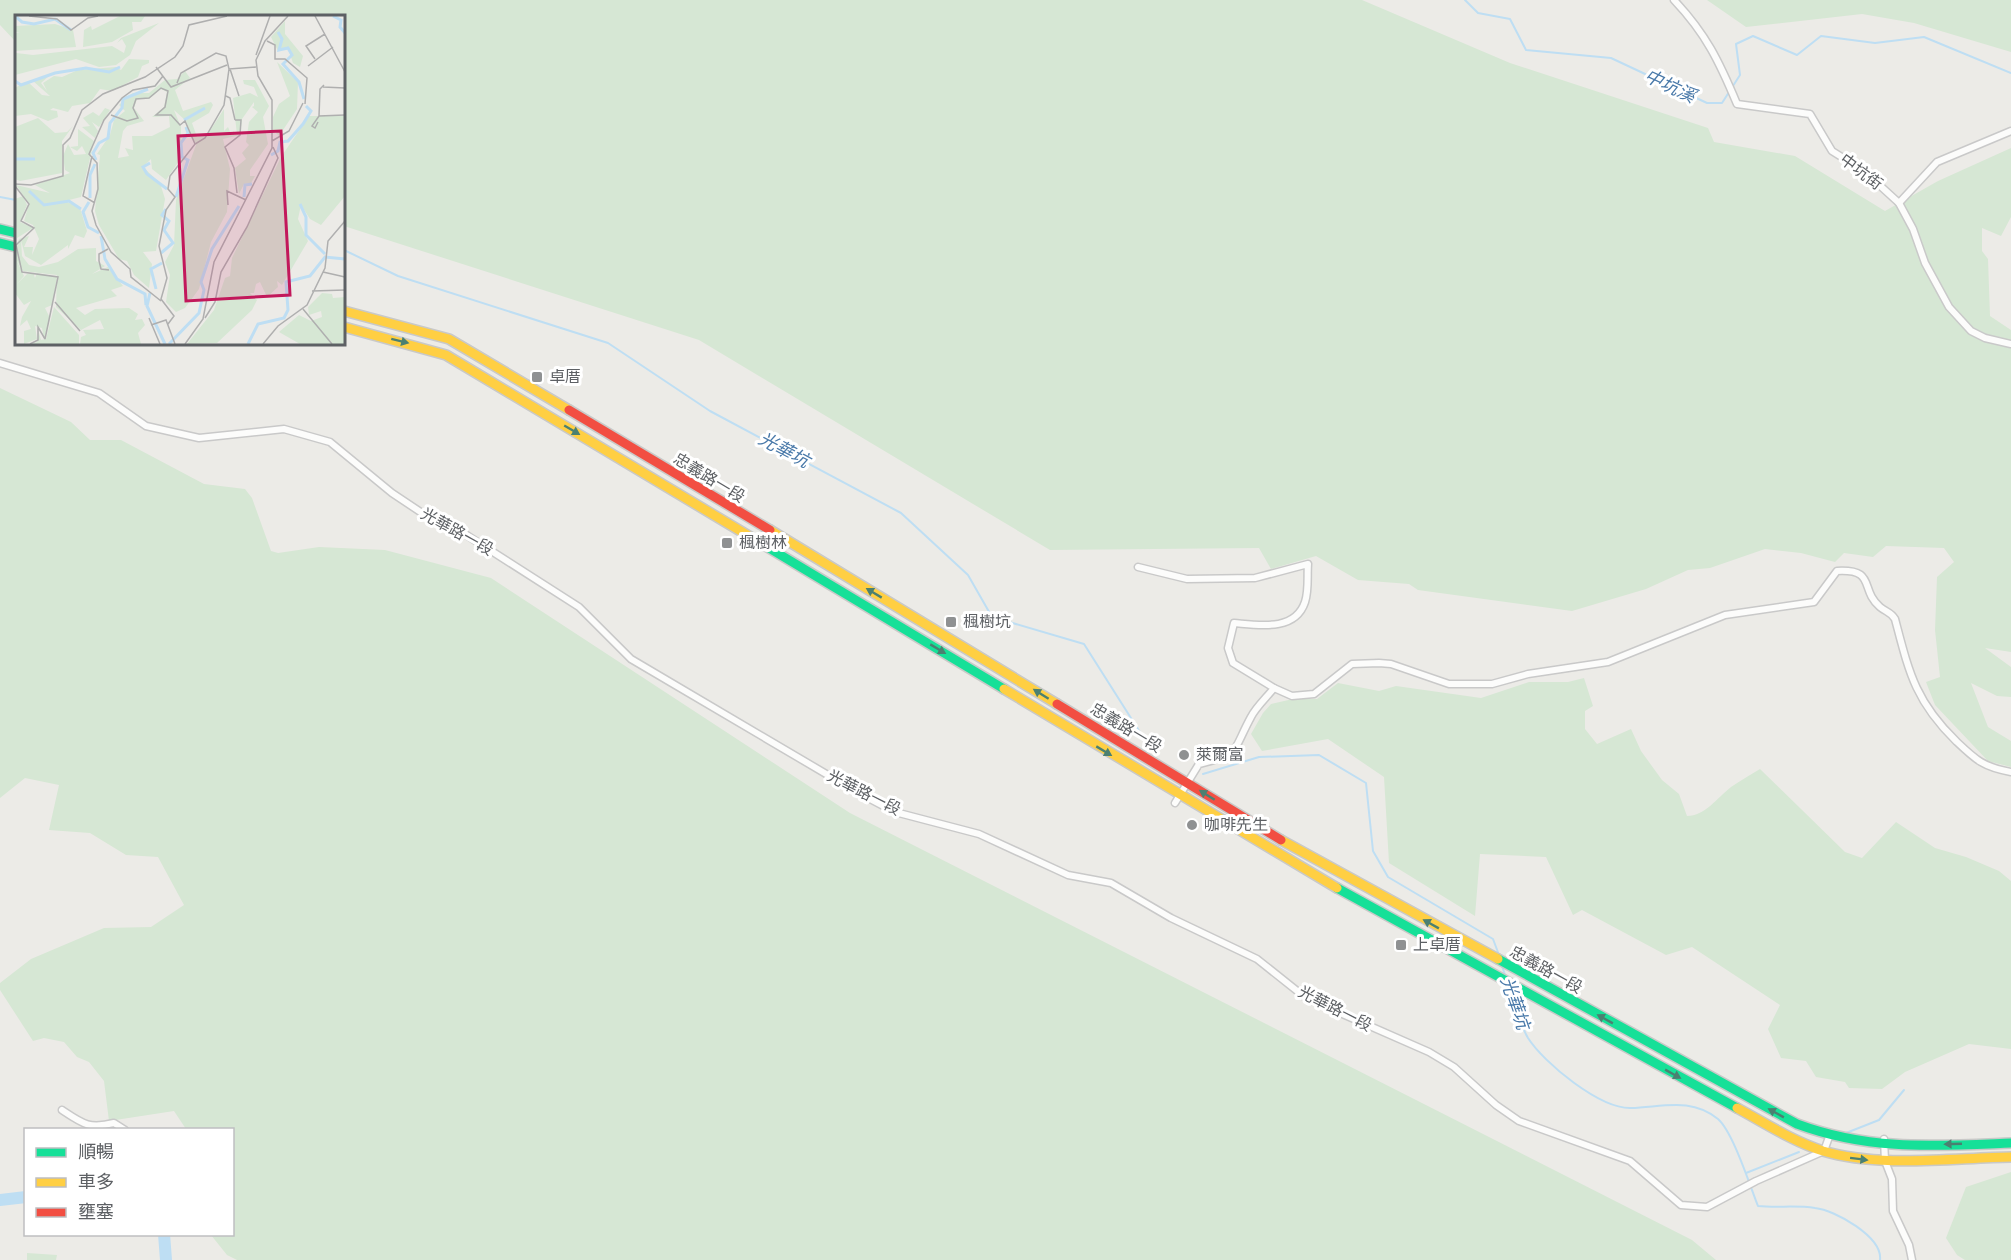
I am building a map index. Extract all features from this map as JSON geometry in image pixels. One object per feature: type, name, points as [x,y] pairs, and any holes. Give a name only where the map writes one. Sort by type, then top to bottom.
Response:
[{"type":"main road","points":[[0,229],[15,233]]},
{"type":"main road","points":[[0,243],[15,247]]},
{"type":"main road","name":"忠義路一段","points":[[345,311],[421,329],[449,339],[984,656],[1314,860],[1462,937],[1482,952],[1797,1124],[1829,1137],[1884,1143],[2011,1143]]},
{"type":"main road","name":"忠義路一段","points":[[345,327],[446,355],[1177,800],[1451,956],[1476,966],[1793,1139],[1849,1158],[1884,1161],[2011,1157]]},
{"type":"main road","points":[[751,541],[762,523]]},
{"type":"main road","points":[[972,675],[984,656]]},
{"type":"main road","points":[[1451,956],[1462,937]]},
{"type":"street","name":"中坑街","points":[[1674,0],[1691,18],[1714,51],[1737,104],[1810,114],[1832,151],[1864,171],[1899,203],[1913,229],[1925,263],[1949,308],[1971,331],[1984,338],[2011,344]]},
{"type":"street","points":[[1899,203],[1937,162],[2011,131]]},
{"type":"street","name":"光華路一段","points":[[0,363],[99,393],[146,426],[199,438],[284,429],[330,442],[392,493],[428,517],[454,527],[579,607],[631,659],[855,791],[896,812],[979,834],[1068,875],[1111,883],[1172,918],[1257,959],[1306,998],[1429,1052],[1454,1067],[1496,1105],[1519,1121],[1630,1161],[1681,1205],[1707,1207],[1755,1180],[1824,1151]]},
{"type":"street","points":[[1138,567],[1186,579],[1255,578],[1308,564],[1305,603],[1293,616],[1278,625],[1234,623],[1229,638],[1229,656],[1233,663],[1292,696],[1314,694],[1352,664],[1391,664],[1449,684],[1492,684],[1528,674],[1599,664],[1665,641],[1725,615],[1814,602],[1837,571],[1856,572],[1864,576],[1880,607],[1892,614],[1912,678],[1928,712],[1980,764],[2011,772]]},
{"type":"street","points":[[1177,800],[1199,764],[1223,758],[1236,750],[1251,716],[1275,688]]},
{"type":"street","points":[[62,1110],[95,1127],[114,1123],[122,1128]]},
{"type":"street","points":[[1824,1151],[1829,1137]]},
{"type":"street","points":[[1884,1143],[1884,1161],[1892,1179],[1893,1211],[1909,1245],[1912,1260]]},
{"type":"green space","points":[[0,0],[1362,0],[1510,63],[1708,128],[1714,142],[1795,156],[1885,211],[1938,181],[2011,148],[2011,217],[2001,236],[1982,228],[1982,251],[1988,259],[1990,316],[2011,330],[2011,652],[1985,648],[2011,667],[2011,697],[1997,696],[1971,683],[1988,727],[2011,741],[2011,767],[1988,761],[1935,705],[1926,682],[1940,677],[1935,630],[1937,577],[1954,562],[1944,548],[1886,546],[1873,557],[1844,553],[1835,562],[1801,553],[1765,549],[1710,568],[1688,570],[1646,589],[1572,611],[1418,590],[1409,584],[1358,580],[1316,556],[1271,569],[1259,548],[1050,550],[699,340],[345,226],[345,15],[15,15],[15,41],[0,25]]},
{"type":"green space","points":[[1707,0],[2011,0],[2011,52],[1914,23],[1862,14],[1746,27]]},
{"type":"green space","points":[[0,388],[71,422],[90,440],[121,440],[204,484],[245,489],[252,498],[271,551],[278,553],[319,547],[385,550],[491,578],[850,813],[1692,1240],[1716,1260],[237,1260],[227,1255],[212,1236],[234,1236],[234,1128],[185,1128],[174,1111],[109,1121],[104,1081],[89,1062],[77,1057],[64,1042],[44,1038],[33,1041],[0,990],[0,983],[31,959],[104,928],[151,927],[184,905],[158,857],[126,855],[90,833],[49,830],[59,785],[25,778],[0,798]]},
{"type":"green space","points":[[1584,678],[1593,706],[1585,711],[1585,729],[1597,744],[1631,729],[1641,751],[1662,780],[1679,794],[1687,816],[1705,810],[1731,787],[1760,769],[1845,852],[1862,858],[1896,822],[1935,848],[1966,857],[1999,871],[2011,881],[2011,1049],[1969,1044],[1905,1072],[1882,1089],[1849,1088],[1845,1082],[1816,1077],[1806,1061],[1781,1058],[1768,1029],[1780,1005],[1692,947],[1666,955],[1582,910],[1573,915],[1546,857],[1480,854],[1475,916],[1389,863],[1384,777],[1328,739],[1262,751],[1251,734],[1271,704],[1293,699],[1317,699],[1338,683],[1379,691],[1396,686],[1481,698],[1529,682],[1568,682]]},
{"type":"green space","points":[[2011,1172],[2011,1260],[1965,1260],[1957,1255],[1946,1238],[1966,1187]]},
{"type":"green space","points":[[27,1253],[57,1255],[56,1260],[27,1260]]},
{"type":"waterway","name":"中坑溪","points":[[1465,0],[1478,13],[1510,19],[1526,50],[1611,58],[1707,103],[1722,103],[1740,75],[1736,44],[1753,36],[1797,55],[1821,36],[1875,43],[1924,37],[2011,73]]},
{"type":"waterway","name":"光華坑","points":[[0,197],[15,200]]},
{"type":"waterway","name":"光華坑","points":[[345,250],[398,276],[608,343],[710,411],[901,513],[968,575],[992,617],[1084,644],[1143,737],[1150,742]]},
{"type":"waterway","name":"光華坑","points":[[1203,774],[1259,757],[1319,755],[1366,783],[1373,851],[1388,877],[1493,939],[1499,955]]},
{"type":"waterway","name":"光華坑","points":[[1502,966],[1506,978]]},
{"type":"waterway","name":"光華坑","points":[[1509,986],[1528,1038],[1546,1060],[1574,1083],[1604,1101],[1618,1106],[1631,1108],[1676,1105],[1708,1112],[1718,1119],[1729,1135],[1758,1206],[1808,1207],[1834,1214],[1866,1234],[1879,1251],[1880,1260]]},
{"type":"waterway","points":[[1846,1133],[1879,1120],[1904,1090]]},
{"type":"waterway","points":[[1746,1173],[1799,1152]]},
{"type":"waterway","points":[[0,1200],[24,1197]]},
{"type":"waterway","points":[[164,1236],[166,1260]]},
{"type":"traffic: fast","points":[[0,229],[15,233]]},
{"type":"traffic: fast","points":[[0,243],[15,247]]},
{"type":"traffic: fast","points":[[764,545],[1004,689]]},
{"type":"traffic: fast","points":[[1337,888],[1737,1108]]},
{"type":"traffic: fast","points":[[1498,959],[1797,1124],[1824,1133],[1877,1143],[1903,1145],[2011,1143]]},
{"type":"traffic: slow","points":[[345,311],[449,339],[569,410]]},
{"type":"traffic: slow","points":[[345,327],[446,355],[764,545]]},
{"type":"traffic: slow","points":[[770,530],[1057,704]]},
{"type":"traffic: slow","points":[[1004,689],[1337,888]]},
{"type":"traffic: slow","points":[[1281,840],[1498,959]]},
{"type":"traffic: slow","points":[[1737,1108],[1800,1142],[1845,1156],[1892,1161],[2011,1157]]},
{"type":"traffic: jam","points":[[569,410],[770,530]]},
{"type":"traffic: jam","points":[[1057,704],[1281,840]]},
{"type":"place","name":"卓厝","points":[[537,377]]},
{"type":"place","name":"楓樹林","points":[[727,543]]},
{"type":"place","name":"楓樹坑","points":[[951,622]]},
{"type":"place","name":"萊爾富","points":[[1184,755]]},
{"type":"place","name":"咖啡先生","points":[[1192,825]]},
{"type":"place","name":"上卓厝","points":[[1401,945]]}]
